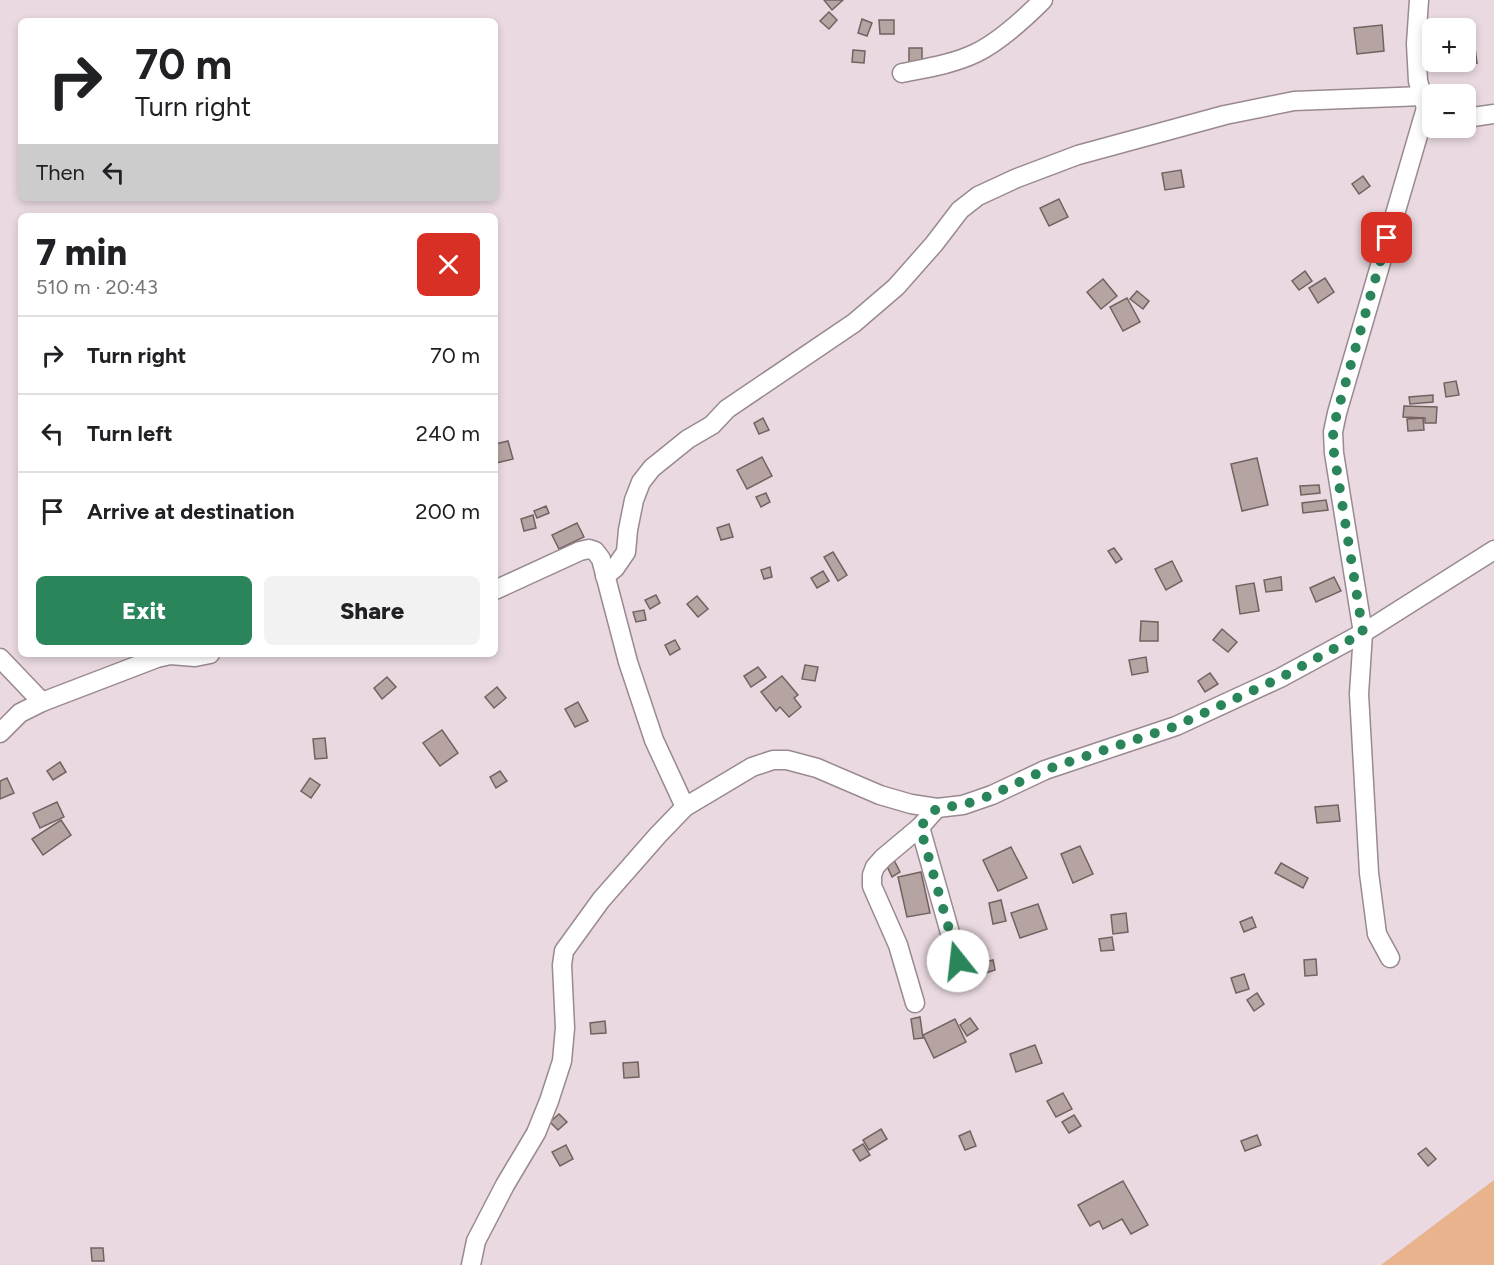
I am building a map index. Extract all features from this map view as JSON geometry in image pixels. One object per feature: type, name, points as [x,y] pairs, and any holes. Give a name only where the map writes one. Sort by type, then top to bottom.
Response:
[{"type":"street","points":[[903,73],[974,54],[988,46],[1043,0]]},
{"type":"street","points":[[1419,0],[1416,44],[1418,81],[1422,93]]},
{"type":"street","points":[[605,576],[615,568],[626,552],[634,500],[641,482],[652,468],[688,438],[712,425],[727,409],[855,323],[896,287],[960,210],[978,196],[1017,178],[1078,155],[1225,115],[1293,101],[1422,107]]},
{"type":"street","points":[[1476,117],[1494,114]]},
{"type":"street","points":[[1390,958],[1377,934],[1368,873],[1359,694],[1363,633],[1334,453],[1333,432],[1362,325],[1422,124]]},
{"type":"street","points":[[498,589],[580,551],[589,549],[596,551],[628,662],[654,740],[685,807]]},
{"type":"street","points":[[471,1265],[476,1241],[505,1185],[536,1133],[562,1061],[565,1028],[562,965],[564,951],[601,900],[658,834],[685,807],[752,767],[773,760],[817,768],[880,795],[911,804],[937,808],[963,805],[992,795],[1045,770],[1176,726],[1280,678],[1363,633],[1494,550]]},
{"type":"street","points":[[0,733],[20,713],[42,702],[162,657]]},
{"type":"street","points":[[0,658],[42,702]]},
{"type":"street","points":[[915,1003],[898,945],[872,886],[872,875],[875,867],[901,841],[920,827],[937,808]]},
{"type":"street","points":[[920,827],[958,961]]},
{"type":"shaded area","points":[[1494,1180],[1494,1265],[1381,1265]]},
{"type":"building","points":[[824,0],[843,0],[832,10]]},
{"type":"building","points":[[829,12],[837,20],[829,29],[820,21]]},
{"type":"building","points":[[862,19],[872,23],[867,36],[858,33]]},
{"type":"building","points":[[879,20],[894,20],[894,34],[880,34]]},
{"type":"building","points":[[1382,25],[1384,51],[1357,54],[1354,28]]},
{"type":"building","points":[[909,48],[922,48],[922,62],[909,63]]},
{"type":"building","points":[[853,50],[865,51],[864,63],[852,62]]},
{"type":"building","points":[[1181,170],[1184,187],[1165,190],[1162,173]]},
{"type":"building","points":[[1363,176],[1370,186],[1359,194],[1352,184]]},
{"type":"building","points":[[1059,199],[1068,217],[1049,226],[1040,208]]},
{"type":"building","points":[[1305,271],[1312,281],[1299,290],[1292,281]]},
{"type":"building","points":[[1325,278],[1334,292],[1318,303],[1309,288]]},
{"type":"building","points":[[1103,279],[1117,296],[1101,309],[1087,292]]},
{"type":"building","points":[[1137,291],[1149,301],[1143,309],[1130,299]]},
{"type":"building","points":[[1127,298],[1140,322],[1123,331],[1110,307]]},
{"type":"building","points":[[1456,381],[1459,395],[1446,397],[1444,383]]},
{"type":"building","points":[[1433,395],[1433,402],[1410,404],[1409,397]]},
{"type":"building","points":[[1404,406],[1437,407],[1436,423],[1425,423],[1425,418],[1403,417]]},
{"type":"building","points":[[763,418],[769,430],[759,434],[754,423]]},
{"type":"building","points":[[1423,418],[1424,430],[1408,431],[1407,419]]},
{"type":"building","points":[[508,441],[513,459],[498,463],[498,443]]},
{"type":"building","points":[[762,457],[772,476],[747,489],[737,470]]},
{"type":"building","points":[[1257,458],[1268,505],[1242,511],[1231,464]]},
{"type":"building","points":[[1319,485],[1320,493],[1301,495],[1300,486]]},
{"type":"building","points":[[766,493],[770,502],[761,507],[756,497]]},
{"type":"building","points":[[1326,500],[1328,510],[1303,513],[1302,503]]},
{"type":"building","points":[[546,506],[549,513],[537,518],[534,511]]},
{"type":"building","points":[[533,515],[536,528],[524,531],[521,519]]},
{"type":"building","points":[[577,523],[584,537],[559,549],[552,535]]},
{"type":"building","points":[[729,524],[733,537],[721,540],[717,528]]},
{"type":"building","points":[[1114,548],[1122,559],[1116,563],[1108,551]]},
{"type":"building","points":[[833,552],[847,575],[838,581],[824,557]]},
{"type":"building","points":[[1172,561],[1182,581],[1166,590],[1155,569]]},
{"type":"building","points":[[770,567],[772,577],[764,579],[761,570]]},
{"type":"building","points":[[823,571],[829,581],[817,588],[811,578]]},
{"type":"building","points":[[1281,577],[1282,590],[1266,592],[1264,580]]},
{"type":"building","points":[[1334,577],[1341,591],[1316,602],[1310,588]]},
{"type":"building","points":[[1254,583],[1259,611],[1240,614],[1236,586]]},
{"type":"building","points":[[656,595],[660,603],[650,609],[645,600]]},
{"type":"building","points":[[697,596],[708,609],[698,617],[687,604]]},
{"type":"building","points":[[644,610],[646,620],[636,622],[633,612]]},
{"type":"building","points":[[1141,621],[1158,622],[1158,641],[1140,641]]},
{"type":"building","points":[[1222,629],[1237,642],[1228,652],[1213,640]]},
{"type":"building","points":[[675,640],[680,649],[670,655],[665,645]]},
{"type":"building","points":[[1146,657],[1148,672],[1132,675],[1129,660]]},
{"type":"building","points":[[805,665],[818,667],[815,681],[802,679]]},
{"type":"building","points":[[758,667],[766,677],[751,687],[744,676]]},
{"type":"building","points":[[1210,673],[1218,684],[1205,692],[1198,681]]},
{"type":"building","points":[[782,676],[798,695],[794,698],[801,707],[789,717],[780,707],[776,711],[761,692]]},
{"type":"building","points":[[387,677],[396,687],[382,699],[374,688]]},
{"type":"building","points":[[497,687],[506,698],[494,708],[485,697]]},
{"type":"building","points":[[578,702],[588,721],[575,727],[565,709]]},
{"type":"building","points":[[442,730],[458,753],[440,766],[423,743]]},
{"type":"building","points":[[325,738],[327,758],[315,759],[313,739]]},
{"type":"building","points":[[60,762],[66,772],[53,780],[47,771]]},
{"type":"building","points":[[500,771],[507,781],[496,788],[490,777]]},
{"type":"building","points":[[7,778],[14,793],[0,799],[0,781]]},
{"type":"building","points":[[310,778],[320,785],[311,798],[301,791]]},
{"type":"building","points":[[57,802],[64,817],[40,828],[33,813]]},
{"type":"building","points":[[1338,805],[1340,821],[1317,823],[1315,807]]},
{"type":"building","points":[[61,820],[71,835],[43,855],[32,839]]},
{"type":"building","points":[[1080,846],[1093,874],[1073,883],[1061,854]]},
{"type":"building","points":[[1011,847],[1027,878],[998,891],[983,860]]},
{"type":"building","points":[[894,860],[900,872],[892,877],[886,864]]},
{"type":"building","points":[[1281,863],[1308,878],[1303,888],[1275,873]]},
{"type":"building","points":[[921,872],[930,913],[907,917],[898,877]]},
{"type":"building","points":[[1001,900],[1006,921],[993,924],[989,903]]},
{"type":"building","points":[[1038,904],[1047,929],[1020,938],[1011,913]]},
{"type":"building","points":[[1126,913],[1128,932],[1113,934],[1111,915]]},
{"type":"building","points":[[1252,917],[1256,927],[1244,932],[1240,922]]},
{"type":"building","points":[[1112,937],[1114,950],[1101,951],[1099,939]]},
{"type":"building","points":[[1316,959],[1317,975],[1305,976],[1304,960]]},
{"type":"building","points":[[993,960],[995,970],[973,977],[970,966]]},
{"type":"building","points":[[1244,974],[1249,989],[1236,993],[1231,978]]},
{"type":"building","points":[[1257,993],[1264,1004],[1254,1011],[1247,1000]]},
{"type":"building","points":[[920,1017],[923,1038],[914,1039],[911,1019]]},
{"type":"building","points":[[970,1018],[978,1029],[967,1036],[960,1025]]},
{"type":"building","points":[[955,1019],[966,1042],[934,1058],[923,1035]]},
{"type":"building","points":[[605,1021],[606,1033],[591,1034],[590,1023]]},
{"type":"building","points":[[1035,1045],[1042,1063],[1016,1072],[1010,1054]]},
{"type":"building","points":[[638,1062],[639,1077],[624,1078],[623,1063]]},
{"type":"building","points":[[1063,1093],[1072,1109],[1056,1117],[1047,1101]]},
{"type":"building","points":[[559,1114],[567,1122],[558,1130],[550,1122]]},
{"type":"building","points":[[1074,1115],[1081,1126],[1069,1133],[1062,1122]]},
{"type":"building","points":[[881,1129],[887,1139],[869,1150],[863,1140]]},
{"type":"building","points":[[970,1131],[976,1146],[965,1150],[959,1136]]},
{"type":"building","points":[[1257,1135],[1261,1145],[1245,1151],[1241,1141]]},
{"type":"building","points":[[863,1144],[870,1155],[860,1161],[853,1150]]},
{"type":"building","points":[[566,1145],[573,1159],[560,1166],[552,1152]]},
{"type":"building","points":[[1426,1148],[1436,1159],[1428,1166],[1418,1154]]},
{"type":"building","points":[[1123,1181],[1148,1225],[1131,1234],[1122,1219],[1103,1229],[1099,1221],[1090,1226],[1078,1205]]},
{"type":"building","points":[[91,1248],[103,1248],[104,1261],[92,1261]]},
{"type":"route","points":[[958,961],[920,827],[937,808],[963,805],[992,795],[1045,770],[1176,726],[1280,678],[1363,633],[1334,453],[1333,432],[1387,238]]}]
